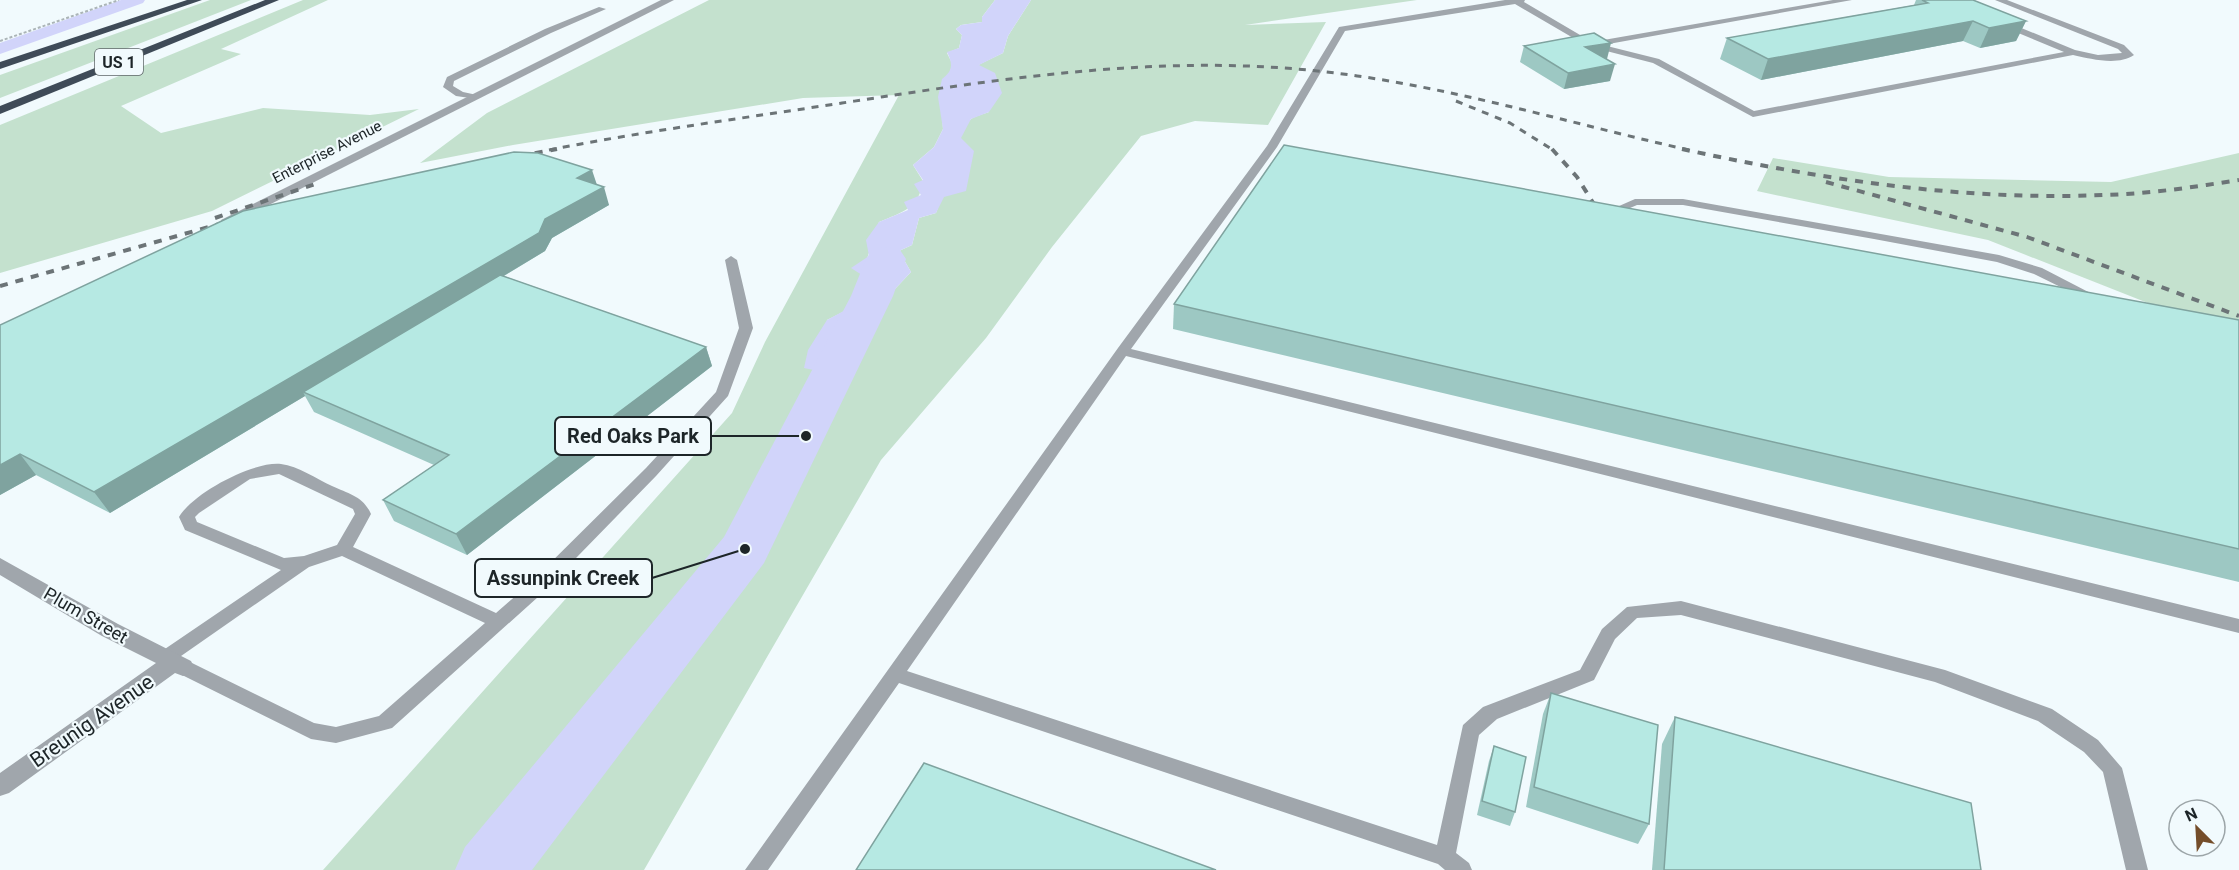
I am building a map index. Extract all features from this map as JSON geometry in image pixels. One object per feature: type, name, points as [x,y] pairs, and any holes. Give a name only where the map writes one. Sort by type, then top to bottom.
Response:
[{"type":"highway","name":"US 1","points":[[0,66],[197,0]]},
{"type":"highway","name":"US 1","points":[[0,110],[274,0]]},
{"type":"street","name":"Enterprise Avenue","points":[[214,227],[669,0]]},
{"type":"street","name":"Plum Street","points":[[0,565],[110,630],[175,663]]},
{"type":"street","name":"Breunig Avenue","points":[[0,786],[175,663]]},
{"type":"lane","points":[[756,870],[1123,351],[1277,148],[1342,30],[1521,0]]},
{"type":"lane","points":[[1590,44],[1848,0]]},
{"type":"lane","points":[[1989,17],[2072,52],[2098,58],[2129,55],[2121,47],[1999,0]]},
{"type":"lane","points":[[1517,1],[1590,44],[1656,60],[1753,114],[2066,55],[2072,52]]},
{"type":"lane","points":[[473,98],[448,87],[450,79],[489,59],[602,9]]},
{"type":"lane","points":[[1639,214],[1611,209],[1635,202],[1683,202],[1874,235],[1999,259],[2038,272],[2096,298],[2045,289]]},
{"type":"lane","points":[[305,562],[175,663],[311,731],[336,735],[385,722],[532,592],[651,472],[723,393],[746,328],[731,260]]},
{"type":"lane","points":[[1123,351],[2239,626]]},
{"type":"lane","points":[[264,470],[281,470],[359,505],[363,514],[343,549],[305,562],[283,564],[191,526],[187,517],[193,509],[245,475],[264,470]]},
{"type":"lane","points":[[343,549],[498,622]]},
{"type":"lane","points":[[894,674],[1453,863],[1470,731],[1490,713],[1587,675],[1608,634],[1633,612],[1681,608],[1938,675],[2045,715],[2091,746],[2112,768],[2137,870]]},
{"type":"path","points":[[0,41],[119,0]]},
{"type":"green space","points":[[210,0],[251,0],[0,98],[0,75]]},
{"type":"green space","points":[[303,0],[328,0],[221,49],[241,54],[121,106],[161,133],[263,108],[370,115],[419,109],[212,211],[0,273],[0,125]]},
{"type":"green space","points":[[709,0],[995,0],[982,17],[982,22],[961,25],[956,29],[962,35],[959,48],[947,53],[952,63],[942,116],[943,129],[934,147],[913,165],[923,181],[921,190],[909,208],[879,222],[851,308],[827,320],[822,372],[845,330],[882,310],[895,289],[911,272],[899,251],[912,245],[919,218],[936,213],[956,149],[966,126],[971,119],[989,112],[978,65],[1003,53],[1008,36],[1031,0],[1417,0],[1245,25],[1326,22],[1268,125],[1195,121],[1141,136],[1052,247],[986,338],[881,460],[644,870],[323,870],[732,413],[765,342],[899,95],[803,98],[513,145],[420,163],[487,113]]},
{"type":"green space","points":[[2239,153],[2239,339],[1988,240],[1757,191],[1773,158],[1889,177],[2111,182]]},
{"type":"water","points":[[995,0],[1031,0],[1008,36],[1003,53],[979,65],[995,73],[1002,93],[989,112],[971,119],[961,138],[974,151],[966,191],[944,197],[936,213],[919,218],[912,245],[899,251],[911,272],[895,289],[882,310],[845,330],[823,372],[804,368],[808,350],[827,320],[851,307],[862,275],[851,268],[869,256],[866,240],[879,222],[908,210],[904,202],[921,195],[914,184],[923,180],[913,165],[934,147],[943,129],[938,97],[942,79],[951,67],[947,52],[959,48],[962,35],[956,29],[961,25],[982,22],[982,17]]},
{"type":"building","points":[[1922,0],[1973,0],[2026,21],[1989,28],[1973,21],[1768,59],[1727,38],[1928,3]]},
{"type":"building","points":[[1594,33],[1611,43],[1585,47],[1615,64],[1568,73],[1524,46]]},
{"type":"building","points":[[1284,145],[2239,320],[2239,549],[1174,304]]},
{"type":"building","points":[[514,152],[538,153],[592,170],[577,178],[604,187],[545,219],[539,233],[94,492],[20,454],[0,465],[0,325],[243,211]]},
{"type":"building","points":[[500,275],[706,347],[456,534],[383,500],[449,455],[303,392]]},
{"type":"building","points":[[1551,693],[1658,725],[1649,824],[1534,787]]},
{"type":"building","points":[[1675,717],[1971,803],[1981,870],[1664,870]]},
{"type":"building","points":[[1494,746],[1526,757],[1515,812],[1482,801]]},
{"type":"building","points":[[924,763],[1216,870],[856,870]]},
{"type":"waterway","points":[[0,49],[137,0]]},
{"type":"waterway","points":[[490,870],[745,549],[872,296],[886,259]]},
{"type":"railway","points":[[549,150],[955,86],[1069,72],[1183,66],[1297,69],[1396,82],[1689,150]]},
{"type":"railway","points":[[1456,101],[1510,123],[1553,150]]},
{"type":"railway","points":[[519,156],[557,149]]},
{"type":"railway","points":[[1682,149],[1786,170],[1891,186],[1997,195],[2120,194],[2171,190],[2239,180]]},
{"type":"railway","points":[[1553,150],[1577,177],[1602,217]]},
{"type":"railway","points":[[1826,182],[2027,237],[2239,316]]},
{"type":"railway","points":[[215,218],[315,184]]},
{"type":"railway","points":[[0,286],[230,221]]},
{"type":"place","name":"Red Oaks Park","points":[[806,436]]},
{"type":"place","name":"Assunpink Creek","points":[[745,549]]}]
